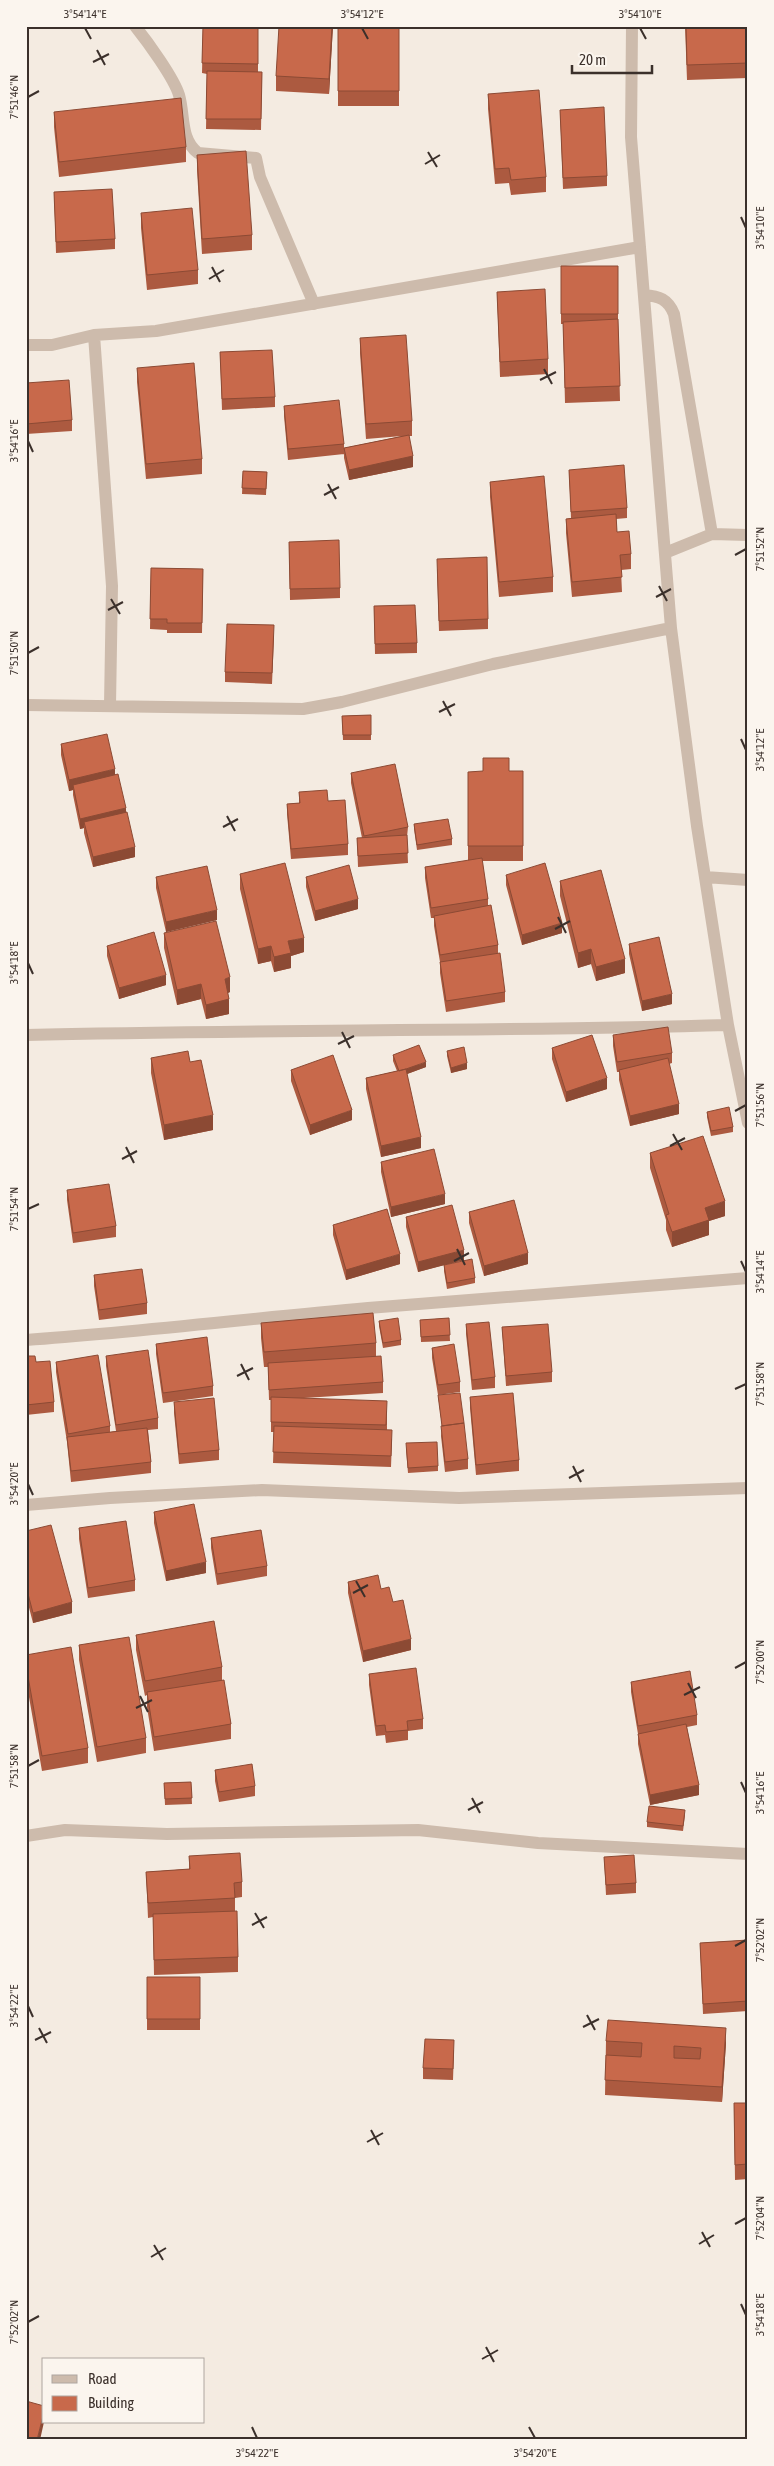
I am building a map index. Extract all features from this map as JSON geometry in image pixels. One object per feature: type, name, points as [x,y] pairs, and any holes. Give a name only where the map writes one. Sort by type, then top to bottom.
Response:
[{"type":"street","points":[[135,26],[179,94],[186,137],[192,148],[198,154],[256,158],[260,177],[314,304]]},
{"type":"street","points":[[632,26],[631,137],[671,628],[705,877],[728,1025],[748,1123]]},
{"type":"street","points":[[26,345],[52,345],[94,335],[156,331],[640,248]]},
{"type":"street","points":[[644,295],[663,298],[668,302],[674,314],[712,534]]},
{"type":"street","points":[[94,335],[112,586],[110,706]]},
{"type":"street","points":[[665,554],[712,534],[748,535]]},
{"type":"street","points":[[26,705],[303,709],[342,702],[493,664],[671,628]]},
{"type":"street","points":[[705,877],[748,880]]},
{"type":"street","points":[[26,1035],[125,1032],[565,1030],[728,1025]]},
{"type":"street","points":[[26,1340],[123,1333],[368,1308],[579,1293],[748,1278]]},
{"type":"street","points":[[26,1505],[110,1498],[262,1490],[459,1498],[748,1488]]},
{"type":"street","points":[[26,1836],[64,1830],[167,1834],[418,1830],[538,1843],[748,1854]]},
{"type":"building","points":[[203,26],[258,26],[258,64],[202,63]]},
{"type":"building","points":[[279,26],[332,26],[329,79],[276,76]]},
{"type":"building","points":[[338,26],[399,26],[399,91],[338,91]]},
{"type":"building","points":[[686,26],[748,26],[748,63],[687,65]]},
{"type":"building","points":[[207,71],[262,72],[261,119],[206,119]]},
{"type":"building","points":[[539,90],[546,177],[511,180],[509,168],[495,169],[488,94]]},
{"type":"building","points":[[181,98],[186,147],[59,162],[54,112]]},
{"type":"building","points":[[604,107],[607,176],[563,178],[560,110]]},
{"type":"building","points":[[246,151],[252,235],[202,239],[197,155]]},
{"type":"building","points":[[112,189],[115,239],[56,242],[54,192]]},
{"type":"building","points":[[192,208],[198,270],[147,275],[141,213]]},
{"type":"building","points":[[748,214],[748,259],[746,259]]},
{"type":"building","points":[[561,266],[618,266],[618,314],[561,314]]},
{"type":"building","points":[[545,289],[548,359],[500,362],[497,292]]},
{"type":"building","points":[[618,319],[620,386],[565,388],[563,322]]},
{"type":"building","points":[[406,335],[412,421],[366,424],[360,338]]},
{"type":"building","points":[[272,350],[275,397],[222,399],[220,352]]},
{"type":"building","points":[[194,363],[202,459],[146,464],[137,368]]},
{"type":"building","points":[[69,380],[72,420],[26,424],[26,383]]},
{"type":"building","points":[[339,400],[344,444],[288,449],[284,406]]},
{"type":"building","points":[[409,435],[413,456],[349,470],[344,448]]},
{"type":"building","points":[[624,465],[627,508],[571,512],[569,470]]},
{"type":"building","points":[[243,471],[267,472],[266,489],[242,488]]},
{"type":"building","points":[[544,476],[553,577],[499,582],[490,482]]},
{"type":"building","points":[[616,514],[617,532],[629,531],[631,554],[620,555],[622,577],[572,582],[566,519]]},
{"type":"building","points":[[339,540],[340,588],[290,589],[289,542]]},
{"type":"building","points":[[487,557],[488,619],[439,621],[437,559]]},
{"type":"building","points":[[151,568],[203,569],[202,623],[167,623],[167,619],[150,619]]},
{"type":"building","points":[[415,605],[417,643],[375,644],[374,606]]},
{"type":"building","points":[[227,624],[274,625],[272,673],[225,672]]},
{"type":"building","points":[[371,715],[371,735],[343,735],[342,716]]},
{"type":"building","points":[[107,734],[115,769],[69,780],[61,744]]},
{"type":"building","points":[[483,758],[509,758],[509,771],[523,771],[523,846],[468,846],[468,772],[483,771]]},
{"type":"building","points":[[395,764],[408,827],[364,836],[351,773]]},
{"type":"building","points":[[118,774],[126,808],[80,819],[73,785]]},
{"type":"building","points":[[327,790],[328,801],[345,800],[348,844],[291,849],[287,804],[300,803],[299,792]]},
{"type":"building","points":[[127,812],[135,847],[93,857],[84,822]]},
{"type":"building","points":[[448,819],[452,839],[417,845],[414,824]]},
{"type":"building","points":[[407,835],[408,853],[358,856],[357,838]]},
{"type":"building","points":[[482,858],[488,899],[431,908],[425,867]]},
{"type":"building","points":[[285,863],[304,938],[288,941],[291,953],[274,957],[271,946],[258,949],[240,874]]},
{"type":"building","points":[[545,863],[562,923],[522,935],[506,875]]},
{"type":"building","points":[[349,865],[358,899],[315,911],[306,877]]},
{"type":"building","points":[[207,866],[217,910],[166,922],[156,877]]},
{"type":"building","points":[[601,870],[625,959],[596,967],[591,949],[578,953],[560,881]]},
{"type":"building","points":[[491,905],[498,945],[440,955],[434,916]]},
{"type":"building","points":[[216,921],[230,977],[225,979],[229,999],[206,1005],[201,984],[177,990],[164,933]]},
{"type":"building","points":[[154,932],[166,975],[119,988],[107,946]]},
{"type":"building","points":[[659,937],[672,994],[642,1001],[629,944]]},
{"type":"building","points":[[500,953],[505,992],[446,1001],[440,962]]},
{"type":"building","points":[[668,1027],[672,1053],[617,1062],[613,1035]]},
{"type":"building","points":[[592,1035],[607,1078],[566,1092],[552,1048]]},
{"type":"building","points":[[419,1045],[426,1062],[399,1071],[393,1055]]},
{"type":"building","points":[[464,1047],[467,1063],[451,1068],[447,1051]]},
{"type":"building","points":[[188,1051],[190,1062],[201,1060],[213,1115],[164,1125],[151,1058]]},
{"type":"building","points":[[333,1055],[352,1110],[310,1125],[291,1070]]},
{"type":"building","points":[[668,1058],[679,1104],[630,1116],[619,1070]]},
{"type":"building","points":[[406,1069],[421,1137],[381,1146],[366,1078]]},
{"type":"building","points":[[729,1107],[733,1127],[711,1131],[707,1112]]},
{"type":"building","points":[[703,1136],[725,1201],[705,1208],[709,1220],[672,1232],[666,1215],[669,1214],[650,1153]]},
{"type":"building","points":[[434,1149],[445,1194],[391,1207],[381,1162]]},
{"type":"building","points":[[109,1184],[116,1226],[73,1233],[67,1190]]},
{"type":"building","points":[[514,1200],[528,1253],[484,1266],[469,1212]]},
{"type":"building","points":[[452,1205],[464,1250],[418,1262],[406,1217]]},
{"type":"building","points":[[387,1209],[400,1254],[346,1270],[333,1225]]},
{"type":"building","points":[[472,1259],[475,1278],[447,1283],[444,1265]]},
{"type":"building","points":[[142,1269],[147,1303],[99,1310],[94,1275]]},
{"type":"building","points":[[373,1313],[376,1343],[264,1352],[261,1323]]},
{"type":"building","points":[[398,1318],[401,1340],[383,1343],[379,1321]]},
{"type":"building","points":[[449,1318],[450,1335],[421,1337],[420,1320]]},
{"type":"building","points":[[489,1322],[495,1377],[472,1380],[466,1324]]},
{"type":"building","points":[[548,1324],[552,1372],[506,1376],[502,1327]]},
{"type":"building","points":[[207,1337],[213,1386],[163,1393],[156,1344]]},
{"type":"building","points":[[454,1344],[460,1382],[438,1385],[432,1348]]},
{"type":"building","points":[[148,1350],[158,1418],[116,1425],[106,1356]]},
{"type":"building","points":[[98,1355],[110,1426],[68,1434],[56,1362]]},
{"type":"building","points":[[26,1356],[35,1356],[36,1362],[50,1361],[54,1402],[26,1405]]},
{"type":"building","points":[[381,1356],[383,1382],[269,1390],[268,1363]]},
{"type":"building","points":[[460,1393],[464,1423],[442,1426],[438,1395]]},
{"type":"building","points":[[513,1393],[519,1460],[476,1465],[470,1397]]},
{"type":"building","points":[[271,1397],[387,1401],[386,1425],[271,1422]]},
{"type":"building","points":[[214,1398],[219,1450],[179,1454],[174,1402]]},
{"type":"building","points":[[464,1423],[468,1459],[445,1462],[441,1426]]},
{"type":"building","points":[[274,1426],[392,1430],[391,1456],[273,1452]]},
{"type":"building","points":[[147,1428],[151,1462],[71,1471],[67,1437]]},
{"type":"building","points":[[437,1442],[438,1466],[408,1468],[406,1443]]},
{"type":"building","points":[[194,1504],[206,1562],[166,1571],[154,1512]]},
{"type":"building","points":[[126,1521],[135,1580],[88,1588],[79,1528]]},
{"type":"building","points":[[51,1525],[72,1602],[33,1613],[26,1586],[26,1531]]},
{"type":"building","points":[[261,1530],[267,1566],[217,1574],[211,1538]]},
{"type":"building","points":[[378,1575],[381,1589],[389,1587],[393,1602],[403,1600],[411,1639],[363,1651],[348,1582]]},
{"type":"building","points":[[214,1621],[222,1667],[145,1681],[136,1635]]},
{"type":"building","points":[[129,1637],[146,1738],[97,1747],[79,1645]]},
{"type":"building","points":[[71,1647],[88,1748],[42,1756],[26,1665],[26,1655]]},
{"type":"building","points":[[416,1668],[423,1719],[407,1721],[408,1730],[386,1732],[385,1725],[376,1726],[369,1674]]},
{"type":"building","points":[[690,1671],[697,1715],[638,1726],[631,1682]]},
{"type":"building","points":[[224,1680],[231,1724],[154,1737],[147,1692]]},
{"type":"building","points":[[686,1724],[699,1785],[650,1795],[638,1734]]},
{"type":"building","points":[[252,1764],[255,1786],[219,1792],[215,1770]]},
{"type":"building","points":[[191,1782],[192,1798],[165,1799],[164,1783]]},
{"type":"building","points":[[649,1806],[685,1810],[683,1826],[647,1822]]},
{"type":"building","points":[[240,1853],[242,1882],[234,1883],[235,1898],[148,1903],[146,1872],[190,1869],[189,1856]]},
{"type":"building","points":[[634,1855],[636,1883],[606,1885],[604,1857]]},
{"type":"building","points":[[237,1911],[238,1957],[154,1960],[153,1914]]},
{"type":"building","points":[[748,1940],[748,2001],[703,2004],[700,1943]]},
{"type":"building","points":[[147,1977],[200,1977],[200,2019],[147,2019]]},
{"type":"building","points":[[608,2020],[726,2028],[722,2087],[605,2080],[606,2055],[641,2057],[642,2043],[606,2041]],"holes":[[[674,2046],[701,2048],[700,2059],[674,2058]]]},
{"type":"building","points":[[425,2039],[454,2040],[453,2069],[423,2068]]},
{"type":"building","points":[[734,2103],[748,2103],[748,2164],[735,2165]]},
{"type":"building","points":[[26,2401],[42,2405],[42,2420],[37,2440],[26,2440]]}]
